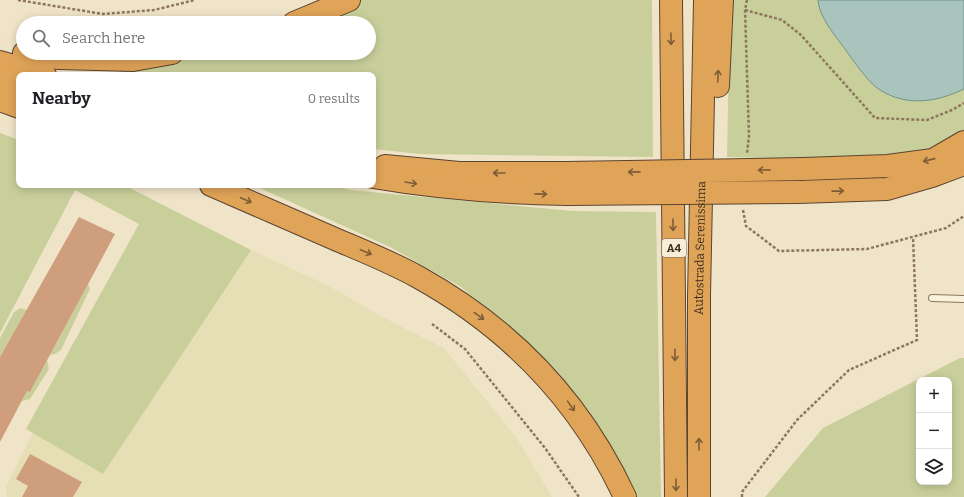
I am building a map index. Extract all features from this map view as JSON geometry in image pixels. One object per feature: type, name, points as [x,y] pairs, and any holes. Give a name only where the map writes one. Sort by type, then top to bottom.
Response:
[{"type":"highway","points":[[311,16],[349,0]]},
{"type":"highway","name":"A4","points":[[671,0],[676,497]]},
{"type":"highway","name":"Autostrada Serenissima","points":[[699,497],[700,296],[705,0]]},
{"type":"highway","points":[[700,296],[718,92],[722,0]]},
{"type":"highway","points":[[0,50],[16,52]]},
{"type":"highway","points":[[0,62],[35,72]]},
{"type":"highway","points":[[0,79],[16,83]]},
{"type":"highway","points":[[0,100],[16,106]]},
{"type":"highway","points":[[376,164],[459,173],[803,170],[888,166],[934,160],[964,142]]},
{"type":"highway","points":[[376,177],[416,184],[516,193],[799,192],[887,189],[932,176],[964,164]]},
{"type":"highway","points":[[217,188],[393,264],[438,288],[487,322],[543,373],[569,402],[600,450],[625,497]]},
{"type":"lane","points":[[932,298],[964,299]]},
{"type":"path","points":[[18,0],[103,14],[154,10],[196,0]]},
{"type":"path","points":[[747,0],[745,10],[782,20],[801,35],[876,118],[927,120],[952,110],[964,103]]},
{"type":"path","points":[[742,497],[742,492],[797,420],[848,370],[917,340],[913,237]]},
{"type":"path","points":[[432,324],[465,349],[545,448],[579,497]]},
{"type":"shaded area","points":[[251,250],[327,285],[392,322],[444,348],[516,437],[552,497],[7,497],[6,486],[33,432],[103,473]]},
{"type":"green space","points":[[358,0],[652,0],[653,157],[419,154],[376,149],[376,72],[120,72],[120,70],[174,60],[376,60],[376,16],[323,16]]},
{"type":"green space","points":[[730,0],[964,0],[964,131],[948,142],[917,154],[860,160],[727,157]]},
{"type":"green space","points":[[0,133],[16,139],[16,188],[130,188],[251,250],[103,474],[26,429],[139,224],[75,190],[0,333]]},
{"type":"green space","points":[[260,188],[343,188],[350,190],[573,211],[656,212],[661,497],[633,497],[595,420],[537,354],[461,287],[390,247]]},
{"type":"green space","points":[[88,284],[90,289],[61,350],[50,355]]},
{"type":"green space","points":[[21,308],[27,310],[0,357],[0,338],[14,312]]},
{"type":"green space","points":[[960,358],[964,358],[964,497],[765,497],[823,428],[916,380],[916,485],[952,485],[952,377],[923,377]]},
{"type":"green space","points":[[47,360],[49,369],[30,399],[22,401],[27,391],[30,392]]},
{"type":"water","points":[[818,0],[964,0],[964,89],[933,100],[911,101],[890,95],[875,87],[831,30],[821,12]]},
{"type":"building","points":[[79,217],[115,234],[30,392],[27,391],[0,442],[0,357]]},
{"type":"building","points":[[30,454],[82,482],[73,497],[22,497],[28,486],[16,479]]}]
